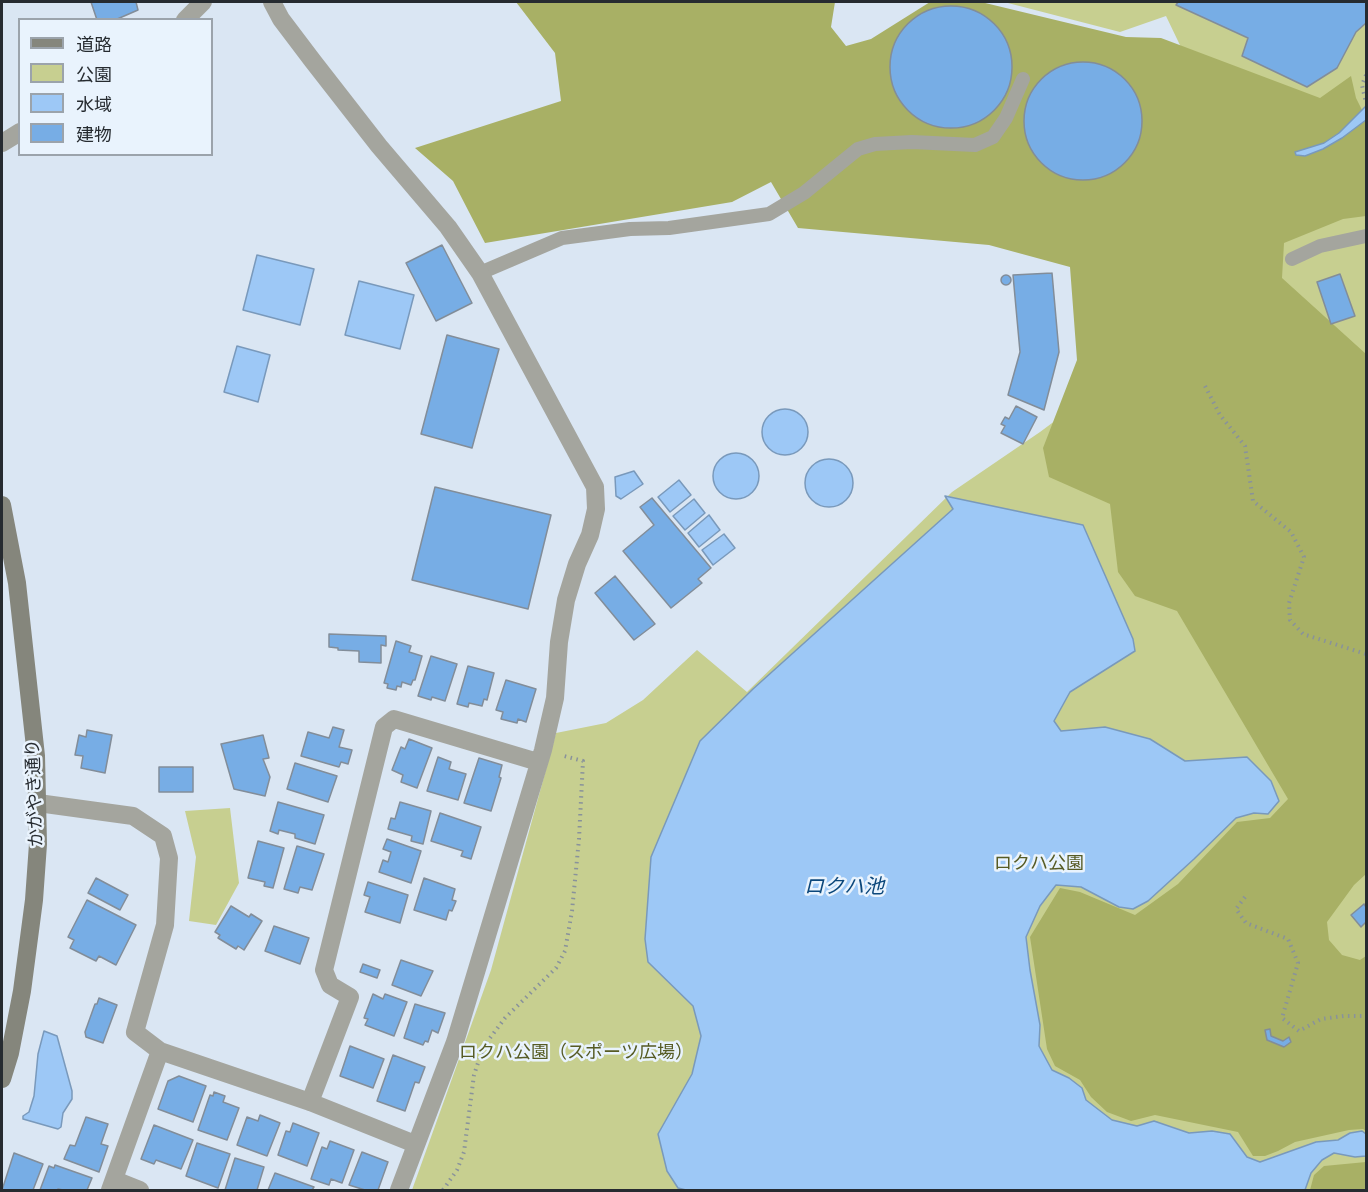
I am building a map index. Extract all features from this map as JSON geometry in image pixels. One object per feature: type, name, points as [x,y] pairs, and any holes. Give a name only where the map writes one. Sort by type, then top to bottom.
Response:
[{"type":"street","points":[[187,18],[203,2]]},
{"type":"street","points":[[272,2],[281,19],[380,146],[448,227],[480,273],[595,487],[596,509],[590,535],[577,564],[566,600],[559,642],[555,698],[540,756],[455,1041],[399,1191]]},
{"type":"street","points":[[2,143],[18,133]]},
{"type":"street","name":"かがやき通り","points":[[2,505],[17,583],[36,756],[38,803],[38,844],[29,941],[10,1053],[2,1080]]},
{"type":"street","points":[[310,1102],[350,998],[330,985],[324,970],[384,727],[394,719],[540,756]]},
{"type":"street","points":[[38,803],[133,816],[163,836],[169,858],[165,925],[135,1032],[160,1052],[310,1102],[415,1144]]},
{"type":"street","points":[[140,1191],[112,1185],[160,1052]]},
{"type":"lane","points":[[480,273],[562,238],[630,229],[669,228],[769,214],[804,193],[858,149],[875,144],[912,142],[975,145],[993,137],[1006,118],[1023,79]]},
{"type":"lane","points":[[1292,259],[1320,246],[1366,236]]},
{"type":"path","points":[[1366,75],[1362,85],[1366,103]]},
{"type":"path","points":[[1205,386],[1220,415],[1245,446],[1253,501],[1291,532],[1304,557],[1289,603],[1290,620],[1303,634],[1366,654]]},
{"type":"path","points":[[443,1191],[457,1170],[464,1152],[474,1075],[487,1042],[505,1018],[556,968],[565,951],[572,911],[579,838],[583,761],[540,756]]},
{"type":"path","points":[[1245,897],[1236,909],[1246,923],[1287,939],[1298,963],[1282,1018],[1299,1031],[1321,1019],[1366,1016]]},
{"type":"green space","points":[[516,2],[835,2],[831,27],[846,46],[871,39],[930,2],[981,2],[1126,37],[1161,38],[1320,98],[1351,76],[1356,98],[1366,118],[1366,216],[1343,219],[1284,243],[1282,278],[1366,354],[1366,874],[1354,885],[1327,922],[1329,940],[1342,955],[1360,960],[1366,956],[1366,1131],[1363,1129],[1349,1130],[1295,1142],[1265,1156],[1253,1156],[1238,1132],[1155,1115],[1131,1121],[1107,1112],[1091,1097],[1080,1080],[1055,1066],[1047,1049],[1030,937],[1060,888],[1080,892],[1135,915],[1178,884],[1237,822],[1270,818],[1288,799],[1177,611],[1135,596],[1118,572],[1110,504],[1049,477],[1043,448],[1077,360],[1070,267],[989,245],[798,228],[771,182],[732,202],[485,243],[453,181],[415,148],[561,101],[555,53]]},
{"type":"green space","name":"ロクハ公園","points":[[1004,2],[1366,2],[1366,1190],[412,1190],[491,970],[556,733],[606,723],[643,700],[697,650],[747,692],[952,492],[1040,432],[1259,269],[1237,164],[1166,16],[1120,32]]},
{"type":"green space","points":[[230,808],[239,883],[216,925],[189,921],[196,857],[185,811]]},
{"type":"green space","points":[[1366,1162],[1366,1190],[1310,1190],[1314,1175],[1324,1166]]},
{"type":"water","points":[[1366,106],[1366,120],[1342,138],[1305,156],[1296,155],[1295,152],[1324,143],[1339,133]]},
{"type":"water","points":[[257,255],[314,269],[300,325],[243,310]]},
{"type":"water","points":[[359,281],[414,295],[400,349],[345,335]]},
{"type":"water","points":[[237,346],[270,355],[258,402],[224,392]]},
{"type":"water","points":[[785,409],[794,410],[801,416],[807,423],[807,441],[801,448],[794,454],[785,455],[776,454],[769,448],[763,441],[762,432],[763,423],[769,416],[776,410]]},
{"type":"water","points":[[741,453],[753,459],[758,467],[758,485],[753,493],[745,498],[731,499],[723,496],[716,489],[713,471],[716,463],[723,456]]},
{"type":"water","points":[[829,459],[846,466],[853,483],[846,500],[829,507],[812,500],[805,483],[812,466]]},
{"type":"water","points":[[634,471],[643,484],[621,499],[616,496],[615,477]]},
{"type":"water","points":[[679,480],[691,495],[670,512],[658,497]]},
{"type":"water","name":"ロクハ池","points":[[945,496],[1083,525],[1133,639],[1135,651],[1070,692],[1054,721],[1061,731],[1105,727],[1150,739],[1185,761],[1247,757],[1271,781],[1279,801],[1268,814],[1254,813],[1236,818],[1148,901],[1133,909],[1119,907],[1081,887],[1056,885],[1040,906],[1026,937],[1040,1025],[1039,1046],[1052,1070],[1069,1078],[1082,1088],[1086,1100],[1112,1120],[1137,1126],[1154,1121],[1189,1133],[1212,1131],[1230,1134],[1247,1157],[1260,1162],[1316,1142],[1338,1140],[1350,1133],[1362,1131],[1366,1134],[1366,1156],[1355,1157],[1334,1153],[1322,1160],[1311,1173],[1305,1190],[686,1190],[678,1188],[667,1171],[658,1134],[692,1074],[701,1036],[693,1006],[648,962],[645,939],[651,857],[700,741],[753,689],[953,509]]},
{"type":"water","points":[[694,499],[705,513],[685,530],[673,516]]},
{"type":"water","points":[[709,515],[720,530],[699,547],[688,533]]},
{"type":"water","points":[[724,534],[735,548],[713,565],[702,550]]},
{"type":"water","points":[[44,1031],[57,1036],[72,1091],[72,1099],[63,1113],[61,1127],[58,1129],[23,1119],[23,1116],[29,1112],[34,1096],[38,1054]]},
{"type":"building","points":[[91,2],[136,2],[138,10],[120,18],[96,18]]},
{"type":"building","points":[[1178,2],[1366,2],[1366,23],[1356,32],[1337,68],[1307,87],[1242,56],[1248,38],[1176,5]]},
{"type":"building","points":[[951,6],[974,11],[994,24],[1007,44],[1012,67],[1007,90],[994,110],[974,123],[951,128],[928,123],[908,110],[895,90],[890,67],[895,44],[908,24],[928,11]]},
{"type":"building","points":[[1083,62],[1106,67],[1125,79],[1137,98],[1142,121],[1137,144],[1125,163],[1106,175],[1083,180],[1060,175],[1041,163],[1029,144],[1024,121],[1029,98],[1041,79],[1060,67]]},
{"type":"building","points":[[442,245],[472,303],[436,321],[406,263]]},
{"type":"building","points":[[1052,273],[1059,352],[1044,410],[1008,395],[1020,352],[1013,275]]},
{"type":"building","points":[[1340,274],[1355,316],[1331,324],[1317,282]]},
{"type":"building","points":[[1006,275],[1010,276],[1010,284],[1006,285],[1002,284],[1001,280],[1002,276]]},
{"type":"building","points":[[447,335],[499,349],[472,448],[421,434]]},
{"type":"building","points":[[1016,406],[1037,417],[1023,444],[1001,433],[1005,426],[1001,424],[1005,417],[1009,419]]},
{"type":"building","points":[[435,487],[551,515],[528,609],[412,580]]},
{"type":"building","points":[[652,498],[711,568],[698,579],[702,583],[671,608],[623,551],[654,525],[640,507]]},
{"type":"building","points":[[615,576],[655,624],[634,640],[595,593]]},
{"type":"building","points":[[329,634],[386,636],[386,646],[381,645],[381,663],[359,662],[359,651],[329,647]]},
{"type":"building","points":[[396,641],[411,646],[409,652],[422,656],[415,680],[411,685],[402,682],[401,687],[397,686],[396,690],[387,688],[388,684],[384,683]]},
{"type":"building","points":[[431,656],[457,664],[445,701],[418,696]]},
{"type":"building","points":[[468,666],[494,673],[487,700],[484,699],[482,706],[469,703],[468,707],[457,704]]},
{"type":"building","points":[[506,680],[536,689],[526,722],[518,719],[517,723],[501,719],[503,712],[496,710]]},
{"type":"building","points":[[333,727],[344,730],[339,747],[352,750],[348,764],[341,762],[339,767],[301,756],[308,732],[329,738]]},
{"type":"building","points":[[87,730],[112,735],[105,773],[81,768],[83,756],[75,755],[79,735],[86,737]]},
{"type":"building","points":[[263,735],[269,758],[263,759],[270,777],[265,796],[234,789],[221,744]]},
{"type":"building","points":[[409,739],[432,748],[417,788],[401,782],[403,775],[392,770],[401,747],[405,749]]},
{"type":"building","points":[[438,757],[451,762],[449,769],[466,774],[458,800],[427,791]]},
{"type":"building","points":[[479,758],[502,765],[499,777],[501,778],[491,811],[464,803]]},
{"type":"building","points":[[295,763],[337,776],[328,802],[287,789]]},
{"type":"building","points":[[159,767],[193,767],[193,792],[159,792]]},
{"type":"building","points":[[278,802],[324,815],[315,844],[295,838],[295,834],[279,830],[278,834],[270,831]]},
{"type":"building","points":[[400,802],[431,811],[423,844],[411,841],[412,836],[388,829],[391,818],[395,819]]},
{"type":"building","points":[[440,813],[481,827],[471,859],[461,856],[463,851],[431,841]]},
{"type":"building","points":[[387,839],[421,851],[411,883],[379,872],[383,860],[388,862],[391,852],[383,849]]},
{"type":"building","points":[[258,841],[284,848],[273,888],[264,886],[265,882],[248,878]]},
{"type":"building","points":[[297,846],[324,854],[312,890],[300,887],[298,893],[284,889]]},
{"type":"building","points":[[96,878],[128,895],[120,910],[88,893]]},
{"type":"building","points":[[424,878],[455,889],[452,900],[456,901],[452,911],[449,910],[446,920],[414,910]]},
{"type":"building","points":[[368,882],[408,895],[400,923],[365,912],[370,897],[364,895]]},
{"type":"building","points":[[87,900],[136,925],[116,965],[99,956],[96,961],[70,948],[74,940],[68,937]]},
{"type":"building","points":[[1364,904],[1366,922],[1361,927],[1351,915]]},
{"type":"building","points":[[231,906],[249,917],[251,914],[262,921],[244,950],[238,946],[236,949],[218,938],[220,935],[215,932]]},
{"type":"building","points":[[274,926],[309,938],[300,964],[265,951]]},
{"type":"building","points":[[401,960],[433,971],[421,996],[392,985]]},
{"type":"building","points":[[363,964],[380,970],[377,978],[360,972]]},
{"type":"building","points":[[373,994],[383,999],[385,994],[407,1002],[394,1036],[365,1025],[368,1019],[364,1018]]},
{"type":"building","points":[[99,998],[117,1005],[103,1043],[86,1037],[85,1032]]},
{"type":"building","points":[[415,1004],[445,1013],[438,1033],[432,1030],[428,1042],[425,1041],[423,1045],[404,1038]]},
{"type":"building","points":[[1270,1029],[1271,1036],[1283,1041],[1289,1037],[1291,1042],[1284,1047],[1267,1040],[1265,1030]]},
{"type":"building","points":[[350,1046],[384,1059],[373,1088],[340,1076]]},
{"type":"building","points":[[393,1055],[425,1067],[419,1083],[415,1082],[405,1111],[377,1101]]},
{"type":"building","points":[[179,1076],[206,1086],[193,1122],[158,1109],[168,1081]]},
{"type":"building","points":[[214,1092],[225,1096],[223,1102],[239,1108],[227,1140],[198,1130],[210,1095],[213,1096]]},
{"type":"building","points":[[260,1115],[280,1123],[267,1156],[237,1145],[247,1117],[258,1121]]},
{"type":"building","points":[[86,1117],[108,1124],[101,1144],[108,1146],[99,1172],[64,1159],[70,1145],[75,1146]]},
{"type":"building","points":[[293,1123],[319,1133],[307,1166],[278,1155],[286,1131],[290,1132]]},
{"type":"building","points":[[154,1125],[193,1140],[181,1169],[156,1160],[154,1164],[141,1159]]},
{"type":"building","points":[[330,1141],[354,1150],[342,1183],[331,1179],[329,1185],[311,1179],[322,1147],[327,1149]]},
{"type":"building","points":[[197,1143],[230,1154],[218,1188],[186,1176]]},
{"type":"building","points":[[362,1152],[388,1162],[378,1190],[365,1190],[349,1185]]},
{"type":"building","points":[[14,1153],[43,1164],[33,1190],[2,1190]]},
{"type":"building","points":[[235,1158],[264,1167],[257,1190],[225,1190]]},
{"type":"building","points":[[55,1165],[92,1178],[87,1190],[40,1190],[49,1166],[54,1168]]},
{"type":"building","points":[[275,1173],[314,1187],[312,1190],[268,1190]]},
{"type":"park label","name":"ロクハ公園（スポーツ広場）","points":[[576,1053]]}]
